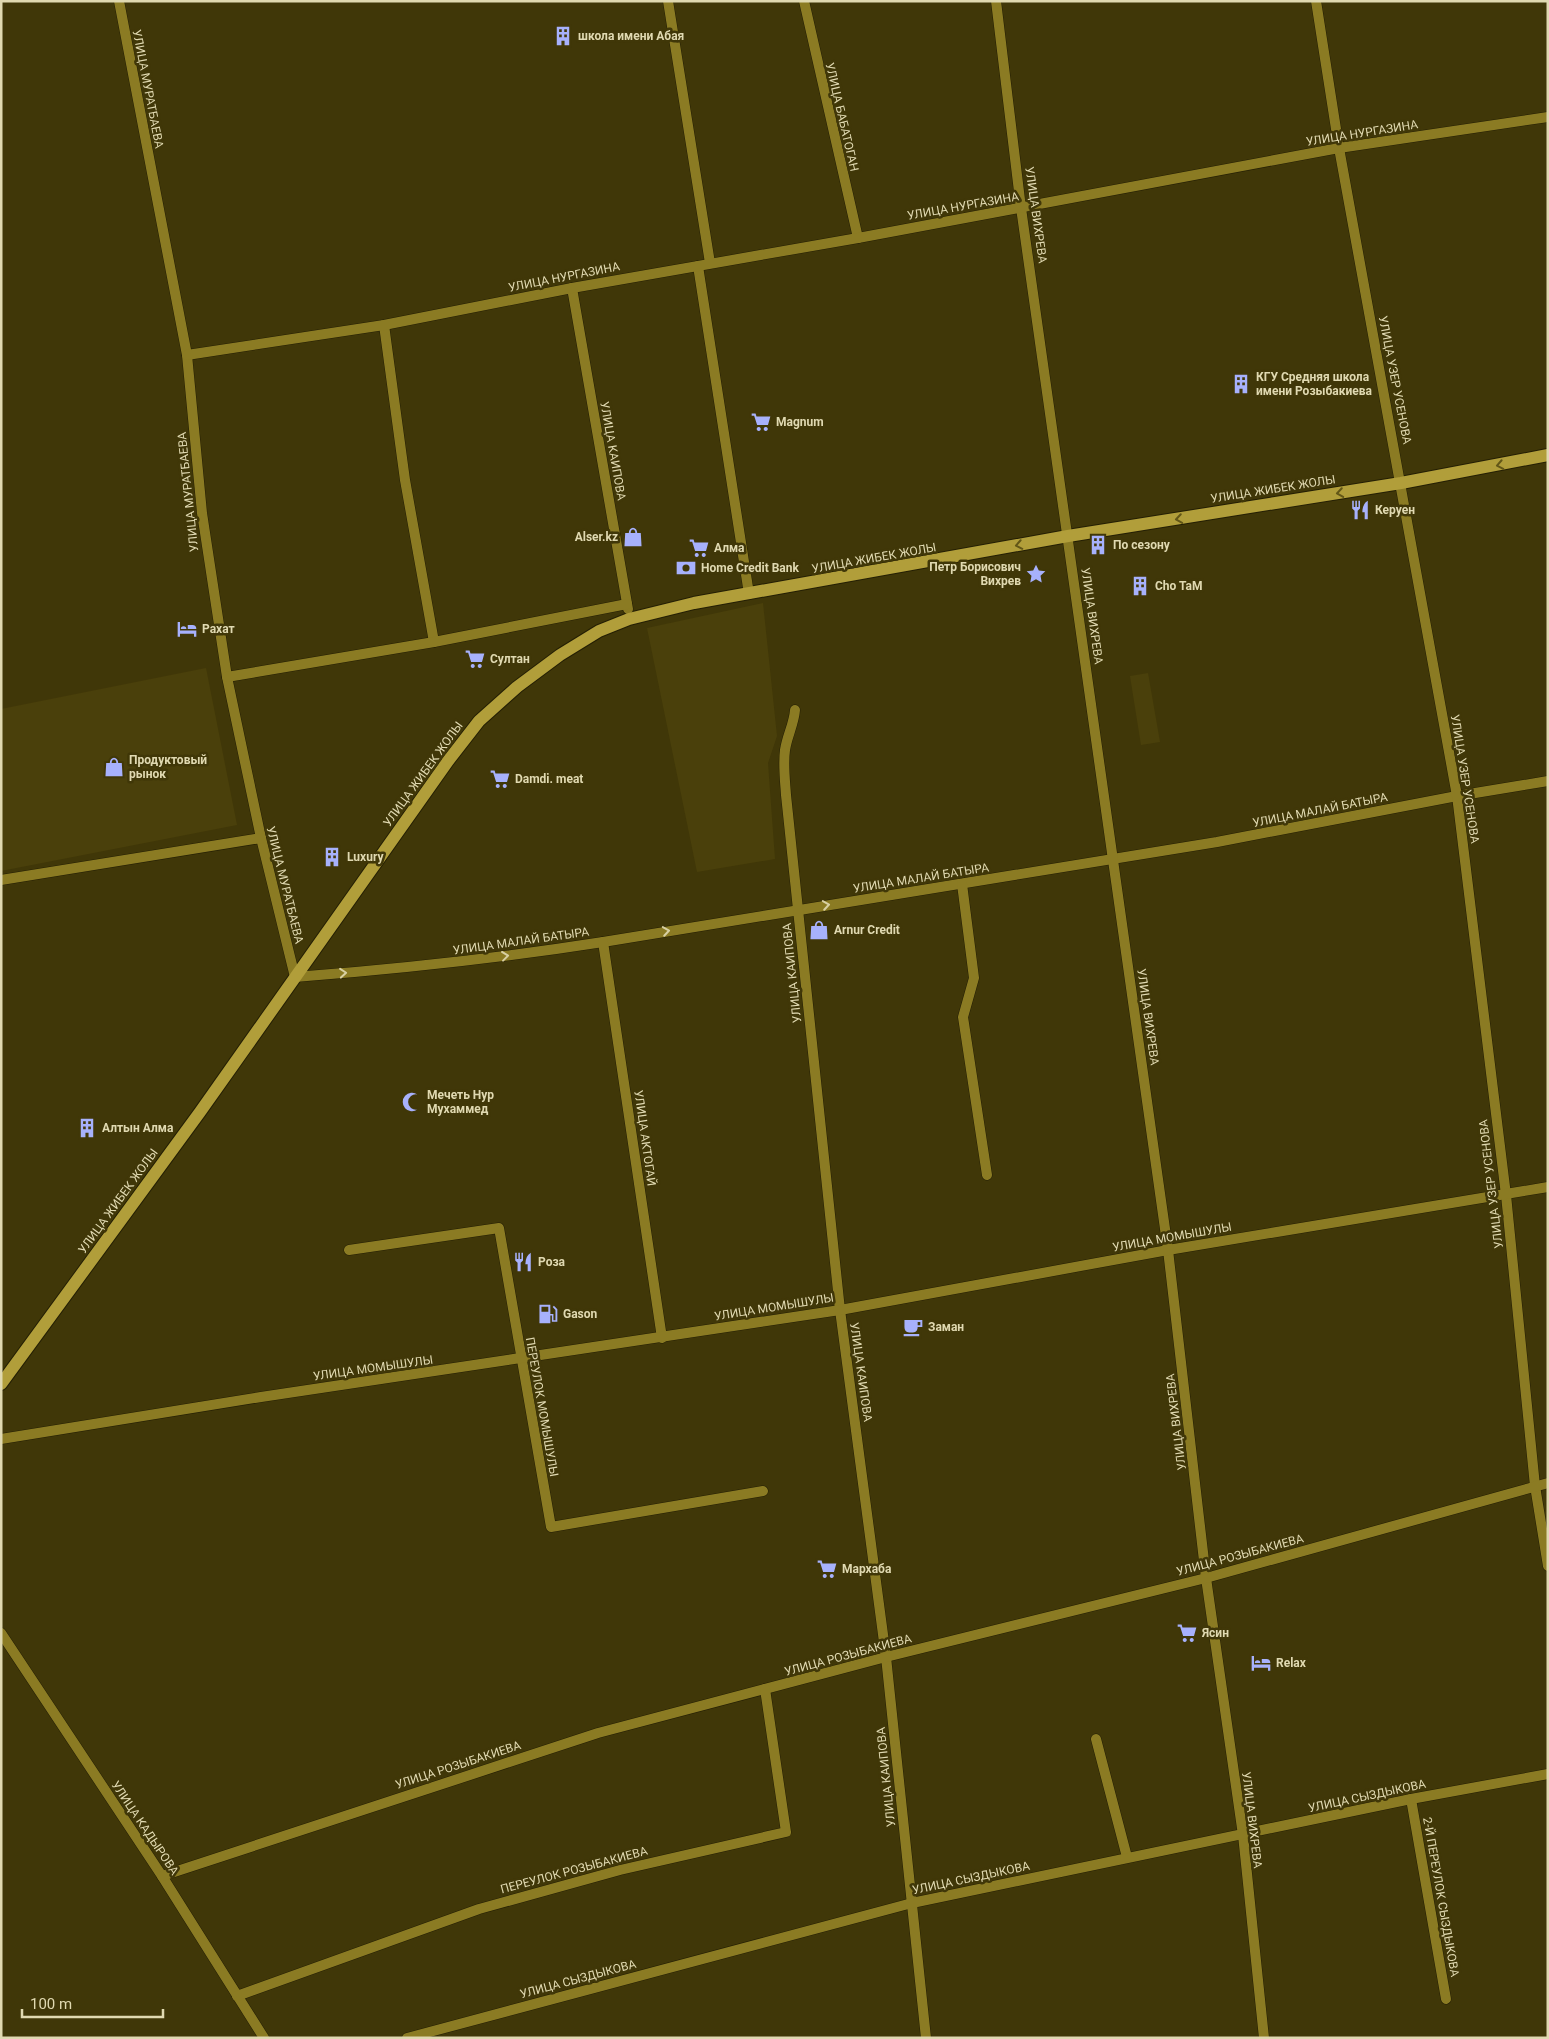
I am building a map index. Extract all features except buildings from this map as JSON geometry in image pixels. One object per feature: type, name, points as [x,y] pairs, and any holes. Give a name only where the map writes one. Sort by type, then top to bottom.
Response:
[{"type":"main road","name":"УЛИЦА ЖИБЕК ЖОЛЫ","points":[[1,1384],[194,1120],[448,761],[480,721],[517,687],[560,655],[599,631],[629,620],[694,603],[1068,536],[1402,484],[1548,455]]},
{"type":"street","name":"УЛИЦА МУРАТБАЕВА","points":[[118,1],[187,355],[202,513],[227,677],[260,838],[295,977]]},
{"type":"street","points":[[668,1],[710,263]]},
{"type":"street","name":"УЛИЦА БАБАТОГАН","points":[[804,1],[858,238]]},
{"type":"street","name":"УЛИЦА ВИХРЕВА","points":[[996,1],[1021,208],[1168,1250],[1206,1578],[1243,1835],[1264,2038]]},
{"type":"street","name":"УЛИЦА УЗЕР УСЕНОВА","points":[[1316,1],[1339,148],[1402,484],[1457,796],[1506,1195],[1535,1486],[1548,1566]]},
{"type":"street","name":"УЛИЦА НУРГАЗИНА","points":[[187,355],[384,325],[572,288],[858,238],[1339,148],[1548,117]]},
{"type":"street","points":[[698,266],[749,594]]},
{"type":"street","name":"УЛИЦА КАИПОВА","points":[[572,288],[629,620]]},
{"type":"street","points":[[384,325],[405,480],[434,642]]},
{"type":"street","points":[[227,677],[434,642],[627,604]]},
{"type":"street","name":"УЛИЦА КАИПОВА","points":[[795,710],[794,720],[789,728],[785,760],[786,795],[840,1310],[886,1657],[926,2038]]},
{"type":"street","name":"УЛИЦА МАЛАЙ БАТЫРА","points":[[295,977],[417,967],[526,954],[603,942],[798,909],[1114,860],[1548,780]]},
{"type":"street","points":[[1,880],[92,867],[260,838]]},
{"type":"street","points":[[962,884],[974,978],[963,1017],[988,1175]]},
{"type":"street","name":"УЛИЦА АКТОГАЙ","points":[[603,942],[662,1338]]},
{"type":"street","name":"УЛИЦА МОМЫШУЛЫ","points":[[1,1439],[260,1397],[840,1310],[1168,1250],[1548,1187]]},
{"type":"street","name":"ПЕРЕУЛОК МОМЫШУЛЫ","points":[[349,1250],[499,1228],[551,1527],[763,1491]]},
{"type":"street","name":"УЛИЦА РОЗЫБАКИЕВА","points":[[162,1876],[598,1732],[886,1657],[1206,1578],[1548,1482]]},
{"type":"street","name":"УЛИЦА КАДЫРОВА","points":[[1,1633],[162,1876],[264,2038]]},
{"type":"street","name":"ПЕРЕУЛОК РОЗЫБАКИЕВА","points":[[237,1996],[479,1908],[620,1870],[786,1832],[766,1689]]},
{"type":"street","points":[[1096,1739],[1127,1857]]},
{"type":"street","name":"УЛИЦА СЫЗДЫКОВА","points":[[407,2038],[912,1904],[1127,1857],[1243,1835],[1411,1799],[1548,1774]]},
{"type":"street","name":"2-Й ПЕРЕУЛОК СЫЗДЫКОВА","points":[[1411,1799],[1446,1999]]},
{"type":"shaded area","points":[[763,603],[777,736],[768,763],[775,859],[697,872],[647,628]]},
{"type":"shaded area","name":"Продуктовый рынок","points":[[206,668],[237,825],[1,871],[1,709]]},
{"type":"shaded area","points":[[1148,673],[1160,742],[1141,745],[1130,676]]},
{"type":"place","name":"школа имени Абая","points":[[563,36]]},
{"type":"place","name":"КГУ Средняя школа имени Розыбакиева","points":[[1241,384]]},
{"type":"place","name":"Magnum","points":[[761,422]]},
{"type":"place","name":"Керуен","points":[[1360,510]]},
{"type":"place","name":"Alser.kz","points":[[633,537]]},
{"type":"place","name":"По сезону","points":[[1098,545]]},
{"type":"place","name":"Алма","points":[[699,548]]},
{"type":"place","name":"Home Credit Bank","points":[[686,568]]},
{"type":"place","name":"Петр Борисович Вихрев","points":[[1036,574]]},
{"type":"place","name":"Cho TaM","points":[[1140,586]]},
{"type":"place","name":"Рахат","points":[[187,629]]},
{"type":"place","name":"Султан","points":[[475,659]]},
{"type":"place","name":"Продуктовый рынок","points":[[114,767]]},
{"type":"place","name":"Damdi. meat","points":[[500,779]]},
{"type":"place","name":"Luxury","points":[[332,857]]},
{"type":"place","name":"Arnur Credit","points":[[819,930]]},
{"type":"place","name":"Мечеть Нур Мухаммед","points":[[412,1102]]},
{"type":"place","name":"Алтын Алма","points":[[87,1128]]},
{"type":"place","name":"Роза","points":[[523,1262]]},
{"type":"place","name":"Gason","points":[[548,1314]]},
{"type":"place","name":"Заман","points":[[913,1327]]},
{"type":"place","name":"Мархаба","points":[[827,1569]]},
{"type":"place","name":"Ясин","points":[[1187,1633]]},
{"type":"place","name":"Relax","points":[[1261,1663]]}]
